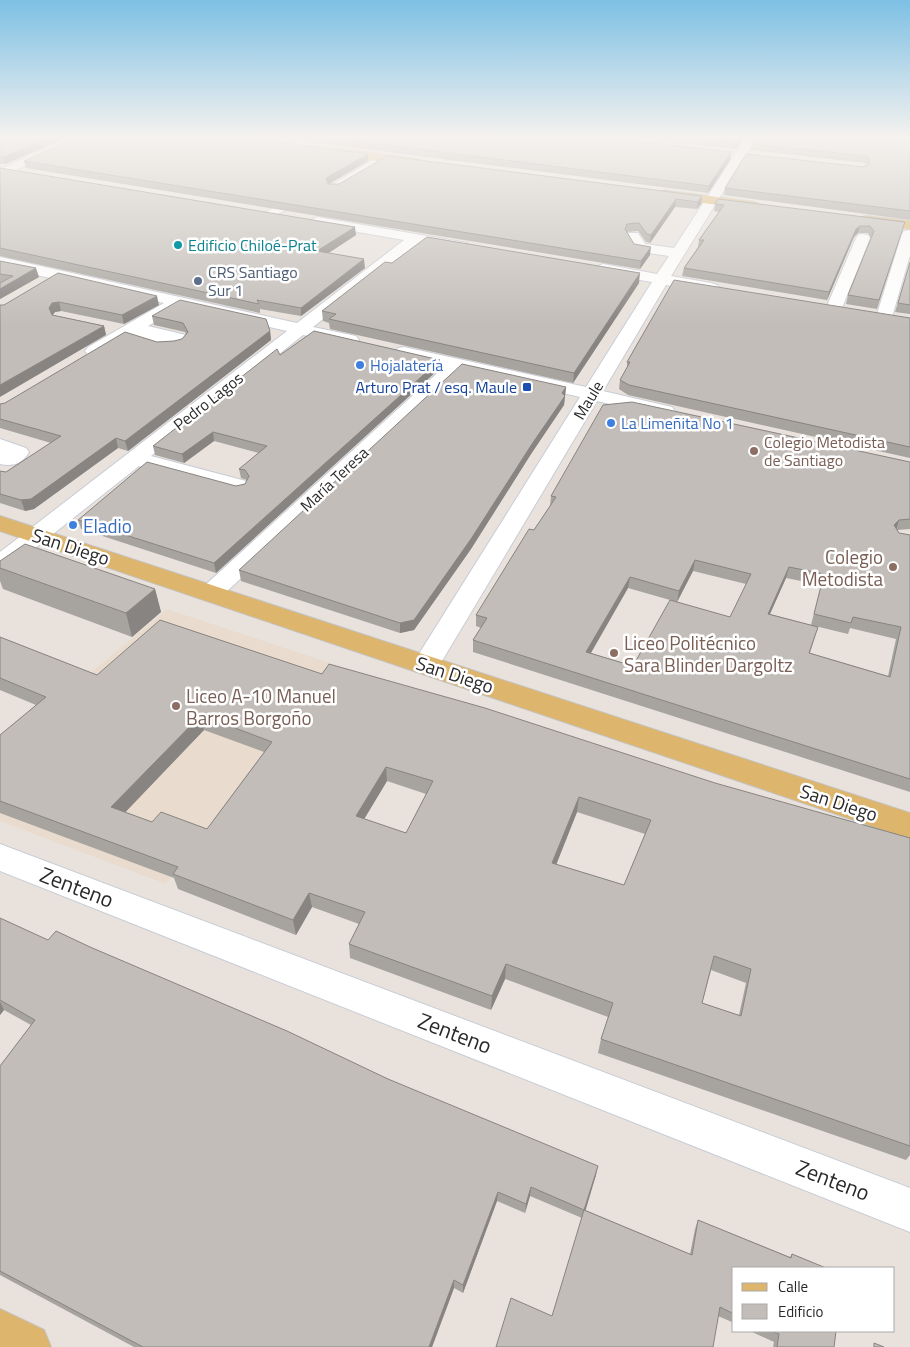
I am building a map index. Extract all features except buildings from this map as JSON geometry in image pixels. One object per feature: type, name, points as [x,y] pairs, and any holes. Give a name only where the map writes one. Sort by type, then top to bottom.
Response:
[{"type":"main road","points":[[712,200],[765,207]]},
{"type":"main road","points":[[851,218],[910,230]]},
{"type":"main road","name":"San Diego","points":[[0,523],[910,826]]},
{"type":"main road","points":[[0,1333],[27,1347]]},
{"type":"street","name":"Maule","points":[[426,665],[712,200]]},
{"type":"street","points":[[266,213],[289,210]]},
{"type":"street","points":[[308,220],[475,248]]},
{"type":"street","points":[[884,317],[910,230]]},
{"type":"street","points":[[633,236],[640,248],[678,253]]},
{"type":"street","name":"Pedro Lagos","points":[[0,564],[416,238]]},
{"type":"street","points":[[834,308],[862,238]]},
{"type":"street","points":[[0,262],[365,344]]},
{"type":"street","points":[[593,268],[731,291]]},
{"type":"street","points":[[38,286],[58,275]]},
{"type":"street","points":[[76,362],[178,302]]},
{"type":"street","points":[[815,305],[850,311]]},
{"type":"street","points":[[867,314],[901,320]]},
{"type":"street","points":[[98,326],[126,332]]},
{"type":"street","points":[[383,348],[686,416]]},
{"type":"street","name":"María Teresa","points":[[210,593],[458,364]]},
{"type":"street","points":[[0,445],[19,452],[13,458],[0,458]]},
{"type":"street","points":[[135,458],[238,486]]},
{"type":"street","name":"Zenteno","points":[[0,857],[910,1210]]},
{"type":"shaded area","name":"Liceo A-10 Manuel Barros Borgoño","points":[[167,609],[330,663],[259,764],[166,884],[0,821],[0,749]]},
{"type":"place","name":"Edificio Chiloé-Prat","points":[[178,245]]},
{"type":"place","name":"CRS Santiago Sur 1","points":[[198,281]]},
{"type":"place","name":"Hojalatería","points":[[360,365]]},
{"type":"place","name":"Arturo Prat / esq. Maule","points":[[527,387]]},
{"type":"place","name":"La Limeñita No 1","points":[[611,423]]},
{"type":"place","name":"Colegio Metodista de Santiago","points":[[754,451]]},
{"type":"place","name":"Eladio","points":[[73,525]]},
{"type":"place","name":"Colegio Metodista","points":[[893,567]]},
{"type":"place","name":"Liceo Politécnico Sara Blinder Dargoltz","points":[[614,653]]},
{"type":"place","name":"Liceo A-10 Manuel Barros Borgoño","points":[[176,706]]}]
